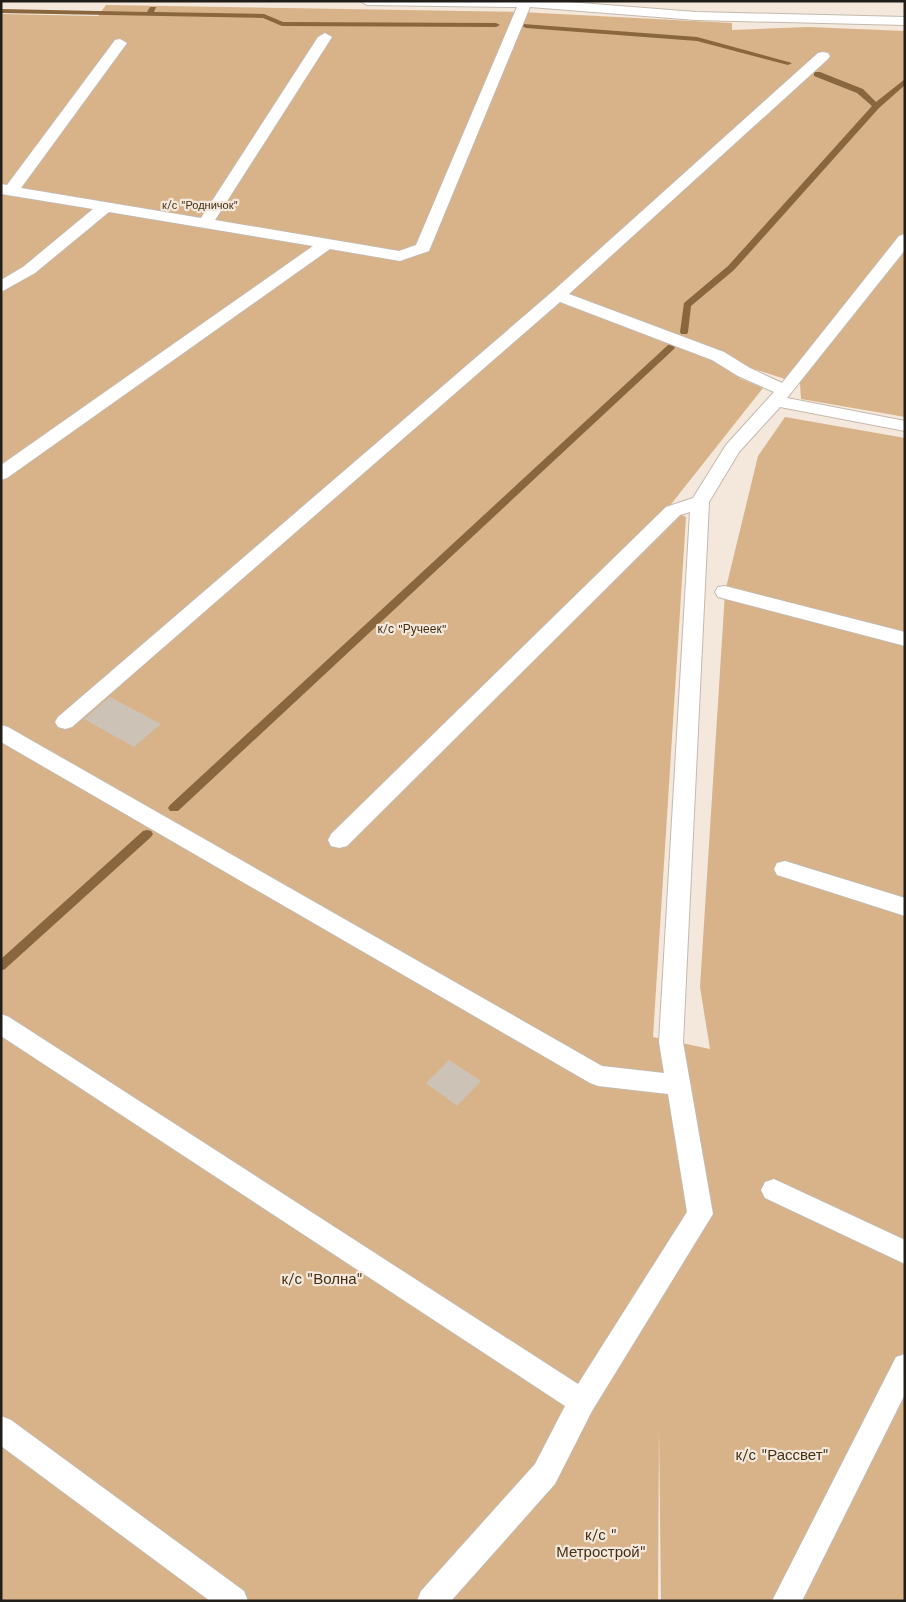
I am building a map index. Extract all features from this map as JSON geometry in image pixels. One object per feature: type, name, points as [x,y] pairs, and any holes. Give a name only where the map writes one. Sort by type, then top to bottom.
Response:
[{"type":"lane","points":[[367,1],[525,3],[696,16],[905,22]]},
{"type":"lane","points":[[120,43],[6,190],[400,256],[423,248],[525,3]]},
{"type":"lane","points":[[206,224],[325,37]]},
{"type":"lane","points":[[65,722],[558,296],[823,56]]},
{"type":"lane","points":[[1,287],[29,270],[105,207]]},
{"type":"lane","points":[[431,1601],[545,1474],[582,1402],[700,1214],[671,1042],[700,502],[732,449],[780,396],[905,239]]},
{"type":"lane","points":[[1,474],[328,244]]},
{"type":"lane","points":[[558,296],[718,356],[780,396],[905,426]]},
{"type":"lane","points":[[339,840],[673,511],[700,502]]},
{"type":"lane","points":[[725,592],[905,639]]},
{"type":"lane","points":[[1,732],[598,1076],[679,1085]]},
{"type":"lane","points":[[785,869],[905,907]]},
{"type":"lane","points":[[1,1024],[582,1402]]},
{"type":"lane","points":[[774,1190],[905,1253]]},
{"type":"lane","points":[[786,1601],[905,1366]]},
{"type":"lane","points":[[1,1429],[234,1601]]},
{"type":"green space","points":[[106,5],[521,12],[732,23],[732,30],[808,27],[905,31],[905,417],[801,399],[800,384],[748,367],[739,378],[763,388],[668,508],[686,517],[653,1037],[710,1049],[700,987],[725,592],[758,456],[785,417],[905,438],[905,1601],[661,1601],[659,1429],[658,1601],[1,1601],[1,14],[98,16]]},
{"type":"building","points":[[110,697],[161,724],[134,747],[84,719]]},
{"type":"building","points":[[449,1060],[481,1081],[457,1106],[426,1083]]},
{"type":"waterway","points":[[149,14],[153,9]]},
{"type":"waterway","points":[[1,11],[149,14]]},
{"type":"waterway","points":[[149,14],[264,16],[282,24],[496,25]]},
{"type":"waterway","points":[[526,26],[697,39],[788,63]]},
{"type":"waterway","points":[[817,74],[860,91],[876,106]]},
{"type":"waterway","points":[[876,106],[905,81]]},
{"type":"waterway","points":[[684,332],[687,305],[731,268],[876,106]]},
{"type":"waterway","points":[[174,808],[671,347]]},
{"type":"waterway","points":[[1,966],[147,834]]},
{"type":"park label","name":"к/с \"Родничок\"","points":[[200,205]]},
{"type":"park label","name":"к/с \"Ручеек\"","points":[[412,629]]},
{"type":"park label","name":"к/с \"Волна\"","points":[[322,1279]]},
{"type":"park label","name":"к/с \"Рассвет\"","points":[[782,1455]]},
{"type":"park label","name":"к/с \" Метрострой\"","points":[[601,1544]]}]
